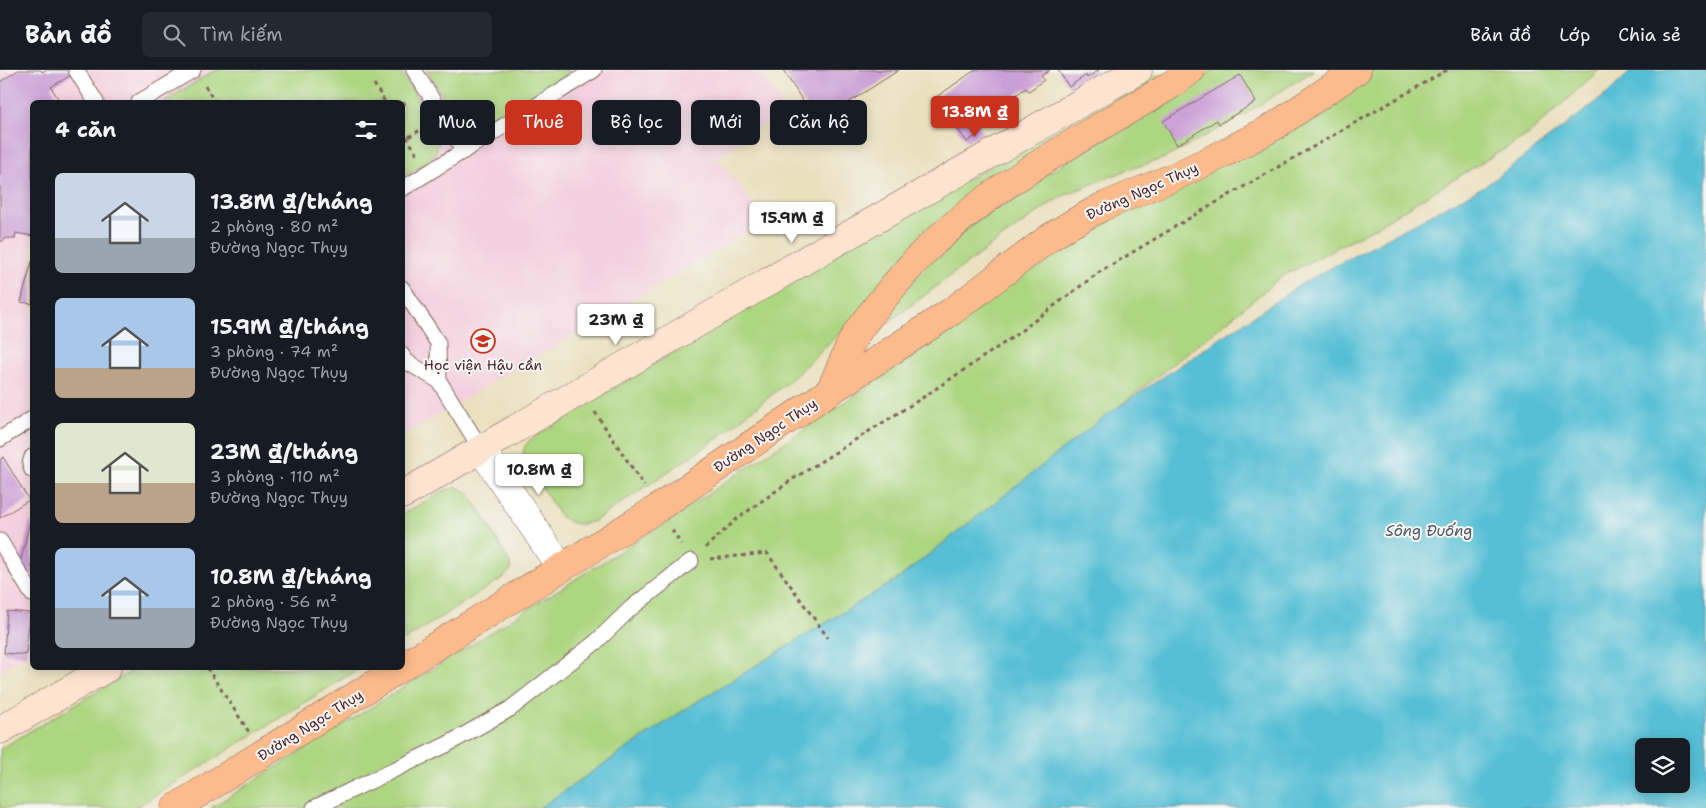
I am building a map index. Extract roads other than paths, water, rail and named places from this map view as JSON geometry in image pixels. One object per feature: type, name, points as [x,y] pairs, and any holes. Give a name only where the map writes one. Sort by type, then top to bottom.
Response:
[{"type":"main road","points":[[830,392],[859,329],[920,256],[964,217],[1032,168],[1171,85],[1191,70]]},
{"type":"main road","name":"Đường Ngọc Thụy","points":[[405,665],[658,508],[951,312],[1073,222],[1102,207],[1227,152],[1275,126],[1357,70]]},
{"type":"main road","name":"Đường Ngọc Thụy","points":[[175,808],[397,670]]},
{"type":"street","points":[[405,493],[833,244],[1138,70]]},
{"type":"street","points":[[481,449],[561,568]]},
{"type":"street","points":[[0,730],[90,672]]},
{"type":"lane","points":[[76,70],[95,100]]},
{"type":"lane","points":[[142,100],[193,70]]},
{"type":"lane","points":[[414,70],[464,151]]},
{"type":"lane","points":[[405,187],[594,70]]},
{"type":"lane","points":[[405,293],[438,343],[439,381]]},
{"type":"lane","points":[[405,359],[439,381],[481,449]]},
{"type":"lane","points":[[0,439],[30,420]]},
{"type":"lane","points":[[0,541],[30,591]]},
{"type":"lane","points":[[314,808],[446,745],[510,709],[596,642],[630,609],[691,561]]},
{"type":"water","name":"Sông Đuống","points":[[1632,70],[1706,70],[1706,808],[539,808],[690,706],[899,578],[1105,416],[1301,284],[1488,184],[1607,94]]},
{"type":"place","name":"Học viện Hậu cần","points":[[483,341]]}]
